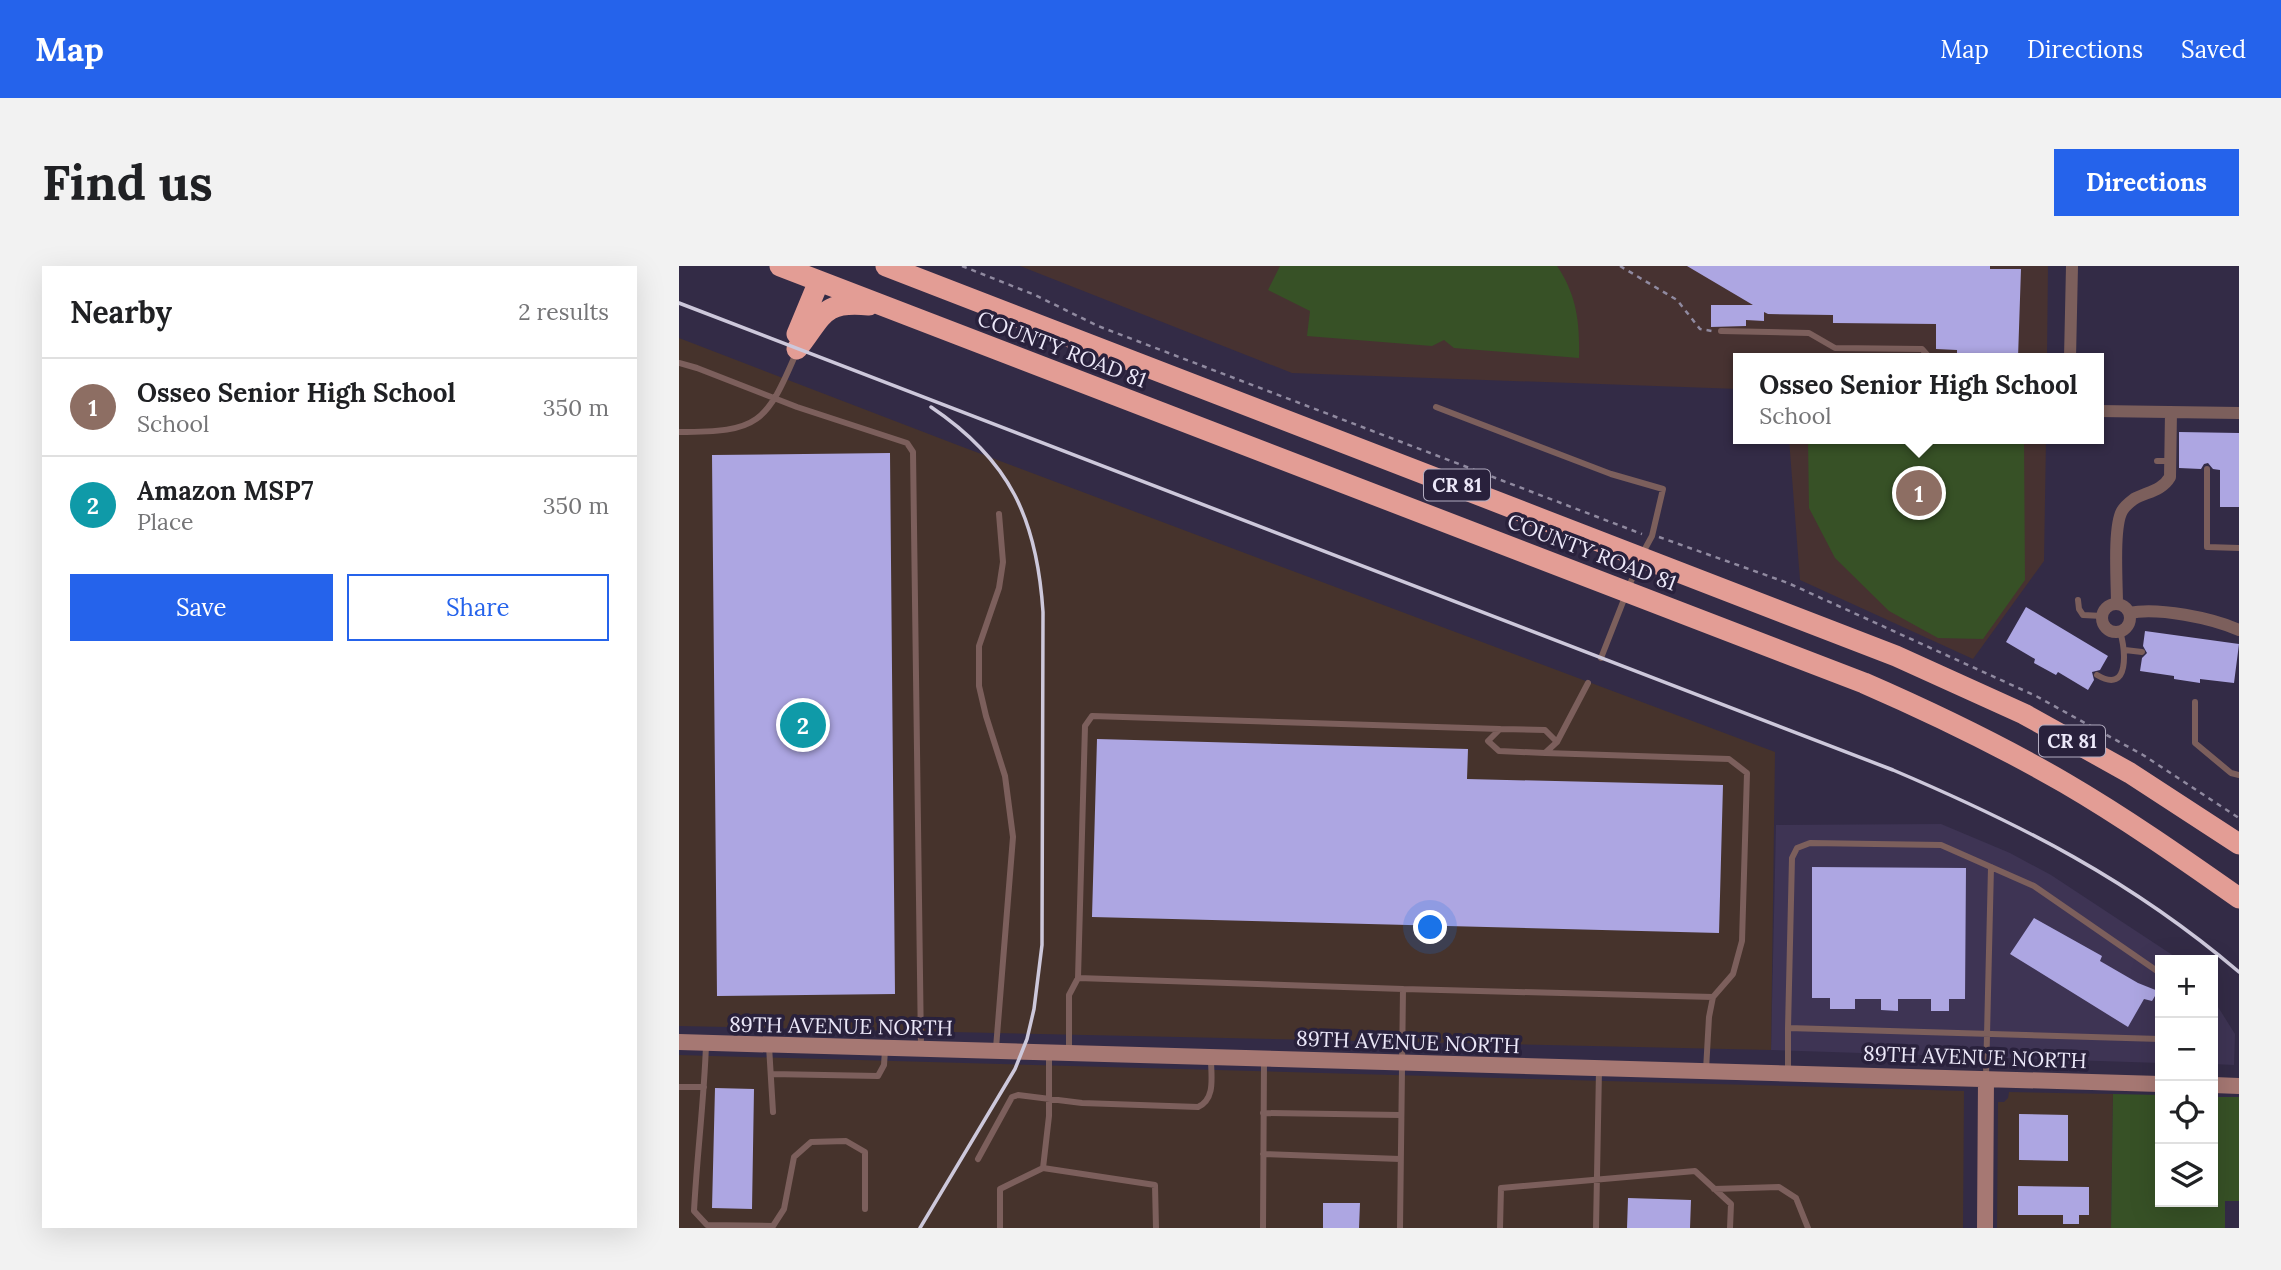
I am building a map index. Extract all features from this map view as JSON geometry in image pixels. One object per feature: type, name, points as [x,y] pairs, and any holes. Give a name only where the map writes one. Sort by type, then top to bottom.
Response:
[{"type":"highway","name":"COUNTY ROAD 81","points":[[780,266],[823,274],[885,307],[1864,683],[2065,783],[2155,839],[2239,898]]},
{"type":"highway","name":"COUNTY ROAD 81","points":[[885,266],[1896,656],[2024,714],[2130,773],[2239,844]]},
{"type":"highway","points":[[797,349],[797,334],[823,274]]},
{"type":"highway","points":[[797,349],[826,310],[855,304],[885,307]]},
{"type":"street","points":[[2070,353],[2071,266]]},
{"type":"street","points":[[2104,411],[2239,414]]},
{"type":"street","points":[[2117,604],[2118,524],[2122,510],[2131,500],[2167,482],[2170,477],[2163,461],[2171,412]]},
{"type":"street","points":[[2122,605],[2129,613],[2128,624],[2120,631],[2109,630],[2102,622],[2106,607],[2122,605]]},
{"type":"street","points":[[2129,613],[2144,610],[2225,624],[2239,630]]},
{"type":"street","name":"89TH AVENUE NORTH","points":[[679,1042],[2155,1084]]},
{"type":"street","points":[[1985,1228],[1986,1079]]},
{"type":"street","points":[[2218,1085],[2239,1086]]},
{"type":"lane","points":[[1721,331],[1809,333],[1835,348],[1922,349],[1926,353]]},
{"type":"lane","points":[[679,432],[708,432],[752,424],[775,397],[797,349]]},
{"type":"lane","points":[[679,363],[797,407],[907,443],[913,452],[921,1049]]},
{"type":"lane","points":[[1436,407],[1611,474],[1663,489],[1651,536],[1601,658]]},
{"type":"lane","points":[[2207,469],[2207,547],[2239,548]]},
{"type":"lane","points":[[996,1050],[1013,837],[1005,776],[979,687],[979,646],[999,587],[1003,562],[999,514]]},
{"type":"lane","points":[[2078,600],[2083,615],[2102,616]]},
{"type":"lane","points":[[2097,675],[2104,679],[2119,677],[2123,672],[2126,650],[2120,631]]},
{"type":"lane","points":[[2126,650],[2142,652]]},
{"type":"lane","points":[[1545,753],[1557,742],[1588,682]]},
{"type":"lane","points":[[2195,702],[2195,743],[2231,773],[2239,775]]},
{"type":"lane","points":[[1069,1053],[1069,995],[1078,978],[1084,726],[1092,716],[1545,730],[1557,742]]},
{"type":"lane","points":[[1500,729],[1488,740],[1499,751],[1729,759],[1747,773],[1742,941],[1733,974],[1713,997],[1706,1071]]},
{"type":"lane","points":[[1788,1073],[1792,858],[1797,848],[1810,843],[1941,845],[2034,886],[2155,970]]},
{"type":"lane","points":[[1986,1079],[1991,867]]},
{"type":"lane","points":[[1078,978],[1713,997]]},
{"type":"lane","points":[[1400,1228],[1403,989]]},
{"type":"lane","points":[[1788,1028],[2155,1039]]},
{"type":"lane","points":[[706,1043],[694,1211],[707,1225],[773,1226],[784,1209],[794,1157],[810,1142],[846,1141],[865,1152],[865,1209]]},
{"type":"lane","points":[[768,1045],[773,1112]]},
{"type":"lane","points":[[771,1074],[878,1076],[884,1065],[885,1048]]},
{"type":"lane","points":[[1043,1168],[1049,1100],[1049,1052]]},
{"type":"lane","points":[[978,1159],[1011,1097],[1198,1107],[1209,1099],[1211,1058]]},
{"type":"lane","points":[[1263,1228],[1264,1059]]},
{"type":"lane","points":[[1597,1228],[1599,1068]]},
{"type":"lane","points":[[679,1087],[704,1087]]},
{"type":"lane","points":[[1263,1113],[1401,1115]]},
{"type":"lane","points":[[1263,1154],[1400,1159]]},
{"type":"lane","points":[[1000,1228],[1000,1189],[1043,1168],[1155,1185],[1156,1228]]},
{"type":"lane","points":[[1500,1228],[1501,1188],[1695,1171],[1731,1204],[1730,1228]]},
{"type":"lane","points":[[1714,1189],[1779,1187],[1796,1198],[1808,1228]]},
{"type":"path","points":[[962,266],[1035,295],[1098,327],[1636,533],[1666,538],[1788,583],[2036,696],[2143,755],[2239,818]]},
{"type":"path","points":[[1620,266],[1677,300],[1700,329],[1721,331]]},
{"type":"shaded area","points":[[1020,266],[2048,266],[2047,353],[1733,353],[1733,389],[1292,373]]},
{"type":"shaded area","points":[[679,338],[1775,752],[1771,1050],[679,1026]]},
{"type":"shaded area","points":[[1789,444],[2046,444],[2044,561],[1973,659],[1800,580]]},
{"type":"shaded area","points":[[1941,824],[2010,853],[2051,875],[2172,955],[2155,955],[2155,1063],[1771,1050],[1776,825]]},
{"type":"shaded area","points":[[2218,1007],[2235,1034],[2234,1065],[2218,1064]]},
{"type":"shaded area","points":[[679,1055],[1964,1091],[1963,1228],[679,1228]]},
{"type":"shaded area","points":[[2009,1092],[2113,1094],[2111,1228],[1997,1228],[1998,1102],[2004,1102]]},
{"type":"green space","points":[[1280,266],[1557,266],[1569,288],[1576,310],[1579,358],[1454,348],[1444,340],[1432,346],[1307,336],[1310,311],[1268,290]]},
{"type":"green space","points":[[1808,444],[2024,444],[2025,580],[1983,639],[1938,638],[1889,611],[1835,558],[1809,508]]},
{"type":"green space","points":[[2113,1094],[2155,1095],[2155,1207],[2218,1207],[2218,1097],[2239,1097],[2239,1201],[2225,1201],[2225,1228],[2111,1228]]},
{"type":"building","points":[[1687,266],[1990,266],[1990,269],[2021,269],[2018,353],[1957,353],[1957,350],[1936,349],[1936,324],[1833,323],[1833,315],[1764,312],[1764,321],[1746,320],[1746,326],[1711,327],[1711,305],[1753,305]]},
{"type":"building","points":[[2179,432],[2239,433],[2239,507],[2220,507],[2220,470],[2213,469],[2208,463],[2201,469],[2179,468]]},
{"type":"building","points":[[890,453],[895,994],[717,996],[712,455]]},
{"type":"building","points":[[2026,607],[2108,656],[2100,670],[2092,672],[2094,680],[2088,690],[2058,672],[2056,675],[2034,663],[2035,659],[2006,642]]},
{"type":"building","points":[[2145,631],[2239,644],[2234,683],[2200,679],[2200,683],[2140,671],[2142,658],[2147,653],[2143,646]]},
{"type":"building","points":[[1097,739],[1468,749],[1467,779],[1723,785],[1719,933],[1092,917]]},
{"type":"building","points":[[1812,867],[1966,868],[1965,999],[1949,999],[1949,1011],[1931,1011],[1931,999],[1898,999],[1898,1011],[1881,1010],[1881,999],[1855,999],[1855,1009],[1830,1009],[1830,998],[1812,998]]},
{"type":"building","points":[[2034,918],[2102,956],[2100,961],[2155,990],[2155,996],[2152,1001],[2144,999],[2128,1027],[2010,954]]},
{"type":"building","points":[[715,1088],[754,1089],[752,1209],[712,1208]]},
{"type":"building","points":[[2019,1114],[2068,1115],[2068,1161],[2019,1160]]},
{"type":"building","points":[[2018,1186],[2089,1187],[2089,1215],[2079,1215],[2079,1224],[2063,1224],[2063,1215],[2018,1215]]},
{"type":"building","points":[[1628,1198],[1691,1200],[1690,1228],[1627,1228]]},
{"type":"building","points":[[1323,1203],[1360,1203],[1359,1228],[1323,1228]]},
{"type":"railway","points":[[679,303],[1893,770],[1986,812],[2074,857],[2158,909],[2239,972]]},
{"type":"railway","points":[[920,1228],[1015,1069],[1027,1039],[1034,1009],[1042,945],[1043,612],[1034,548],[1026,520],[1000,471],[981,448],[931,407]]},
{"type":"place","name":"Osseo Senior High School","points":[[1919,493]]},
{"type":"place","name":"Amazon MSP7","points":[[803,725]]}]
